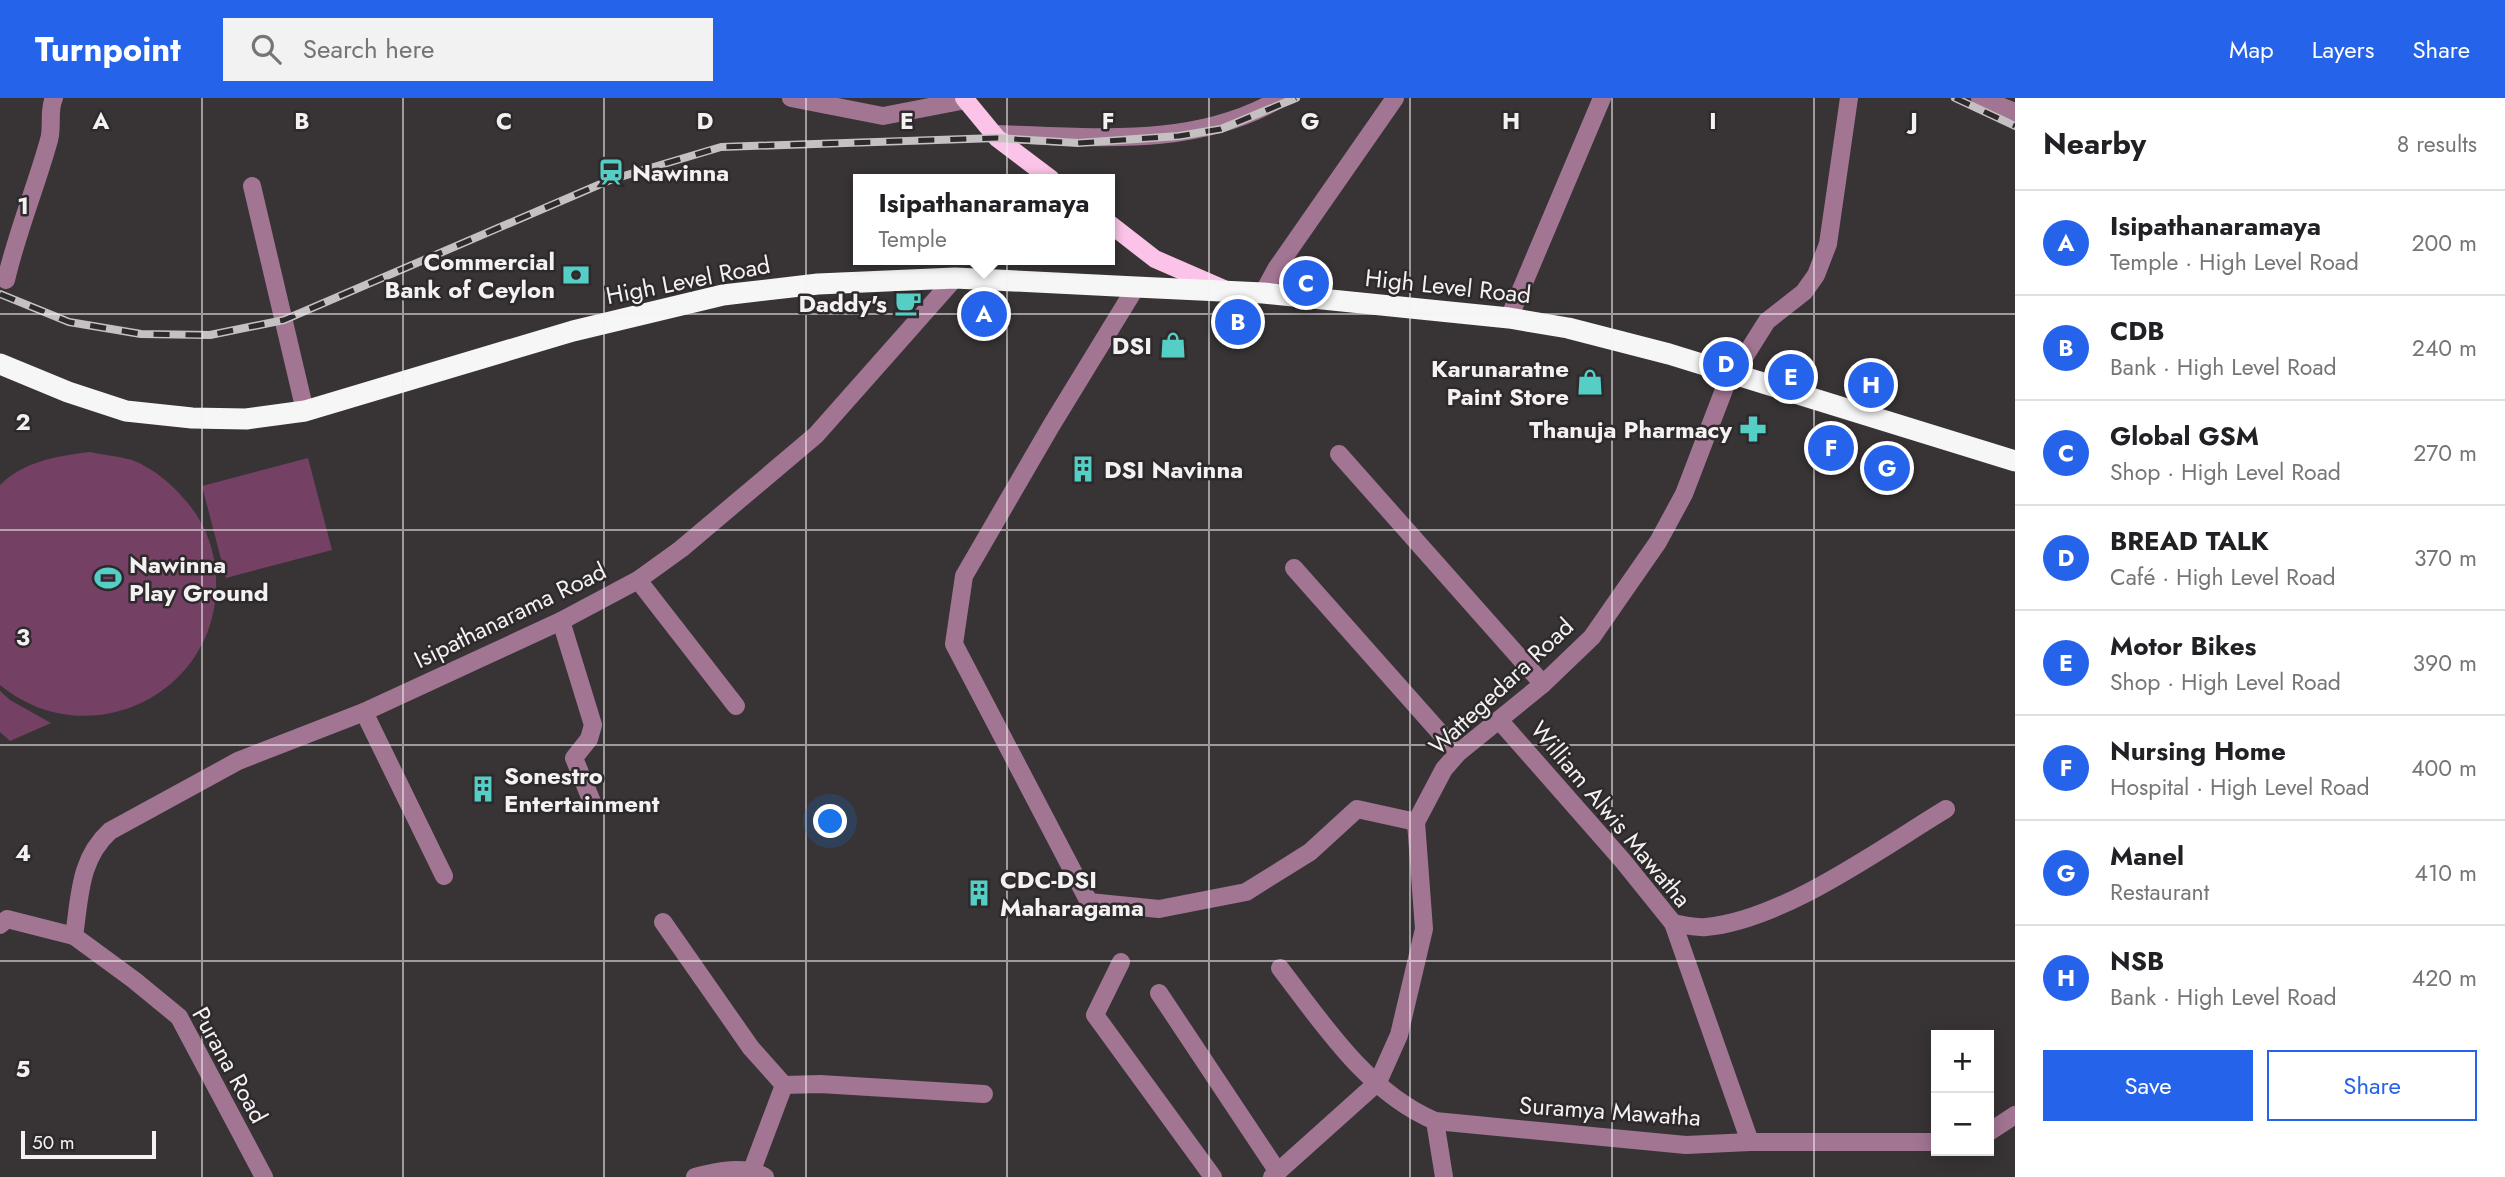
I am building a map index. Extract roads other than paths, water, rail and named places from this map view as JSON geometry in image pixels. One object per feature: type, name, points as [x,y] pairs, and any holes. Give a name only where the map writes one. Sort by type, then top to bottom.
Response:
[{"type":"highway","name":"High Level Road","points":[[0,364],[68,392],[126,411],[181,417],[246,419],[305,411],[573,331],[723,295],[818,284],[955,278],[1262,293],[1509,318],[1613,339],[2015,461]]},
{"type":"main road","points":[[965,99],[993,134],[1045,174]]},
{"type":"main road","points":[[1115,228],[1155,258],[1230,292]]},
{"type":"street","points":[[6,280],[14,244],[50,137],[51,104],[54,98]]},
{"type":"street","points":[[791,98],[883,116],[965,99]]},
{"type":"street","points":[[993,134],[1147,137],[1224,123],[1281,98]]},
{"type":"street","points":[[1262,293],[1395,98]]},
{"type":"street","points":[[1509,318],[1602,98]]},
{"type":"street","name":"Wattegedara Road","points":[[1416,822],[1444,769],[1458,753],[1543,684],[1592,637],[1658,542],[1684,494],[1730,374],[1768,321],[1804,292],[1816,275],[1828,244],[1849,98]]},
{"type":"street","points":[[1980,98],[2015,112]]},
{"type":"street","points":[[252,186],[305,411]]},
{"type":"street","name":"Isipathanarama Road","points":[[74,936],[85,866],[95,844],[110,831],[238,761],[364,712],[561,621],[638,580],[681,549],[816,435],[955,278]]},
{"type":"street","points":[[1136,287],[964,576],[954,644],[1088,902],[1159,909],[1246,892],[1310,852],[1357,808],[1416,822],[1424,929],[1399,1035],[1378,1082],[1275,1175],[1159,993]]},
{"type":"street","points":[[1339,454],[1543,684]]},
{"type":"street","points":[[1294,568],[1458,753]]},
{"type":"street","points":[[638,580],[736,706]]},
{"type":"street","points":[[561,621],[593,724],[589,739],[574,758],[592,802]]},
{"type":"street","points":[[364,712],[444,876]]},
{"type":"street","name":"William Alwis Mawatha","points":[[1499,720],[1623,861],[1673,923],[1750,1142]]},
{"type":"street","points":[[1673,923],[1703,927],[1745,920],[1806,893],[1947,809]]},
{"type":"street","points":[[0,925],[7,919],[74,936]]},
{"type":"street","points":[[663,922],[751,1048],[784,1085],[820,1084],[984,1094]]},
{"type":"street","name":"Purana Road","points":[[74,936],[179,1017],[264,1177]]},
{"type":"street","points":[[1121,962],[1095,1014],[1213,1177]]},
{"type":"street","name":"Suramya Mawatha","points":[[1280,968],[1348,1057],[1411,1111],[1435,1121],[1686,1145],[1750,1142],[1931,1143]]},
{"type":"street","points":[[695,1177],[714,1172],[758,1173],[784,1085]]},
{"type":"street","points":[[1994,1129],[2015,1115]]},
{"type":"street","points":[[1435,1121],[1444,1177]]},
{"type":"railway","points":[[0,294],[69,322],[141,334],[210,335],[284,320],[610,180],[721,147],[997,138],[1078,143],[1179,136],[1221,129],[1296,98]]},
{"type":"railway","points":[[1955,98],[2015,126]]},
{"type":"place","name":"Nawinna","points":[[611,172]]},
{"type":"place","name":"Commercial Bank of Ceylon","points":[[576,275]]},
{"type":"place","name":"Global GSM","points":[[1306,283]]},
{"type":"place","name":"Daddy's","points":[[908,303]]},
{"type":"place","name":"Isipathanaramaya","points":[[984,314]]},
{"type":"place","name":"CDB","points":[[1238,322]]},
{"type":"place","name":"DSI","points":[[1173,345]]},
{"type":"place","name":"BREAD TALK","points":[[1726,364]]},
{"type":"place","name":"Motor Bikes","points":[[1791,377]]},
{"type":"place","name":"Karunaratne Paint Store","points":[[1590,382]]},
{"type":"place","name":"NSB","points":[[1871,385]]},
{"type":"place","name":"Thanuja Pharmacy","points":[[1753,429]]},
{"type":"place","name":"Nursing Home","points":[[1831,448]]},
{"type":"place","name":"Manel","points":[[1887,468]]},
{"type":"place","name":"DSI Navinna","points":[[1083,469]]},
{"type":"place","name":"Nawinna Play Ground","points":[[108,578]]},
{"type":"place","name":"Sonestro Entertainment","points":[[483,789]]},
{"type":"place","name":"CDC-DSI Maharagama","points":[[979,893]]}]
